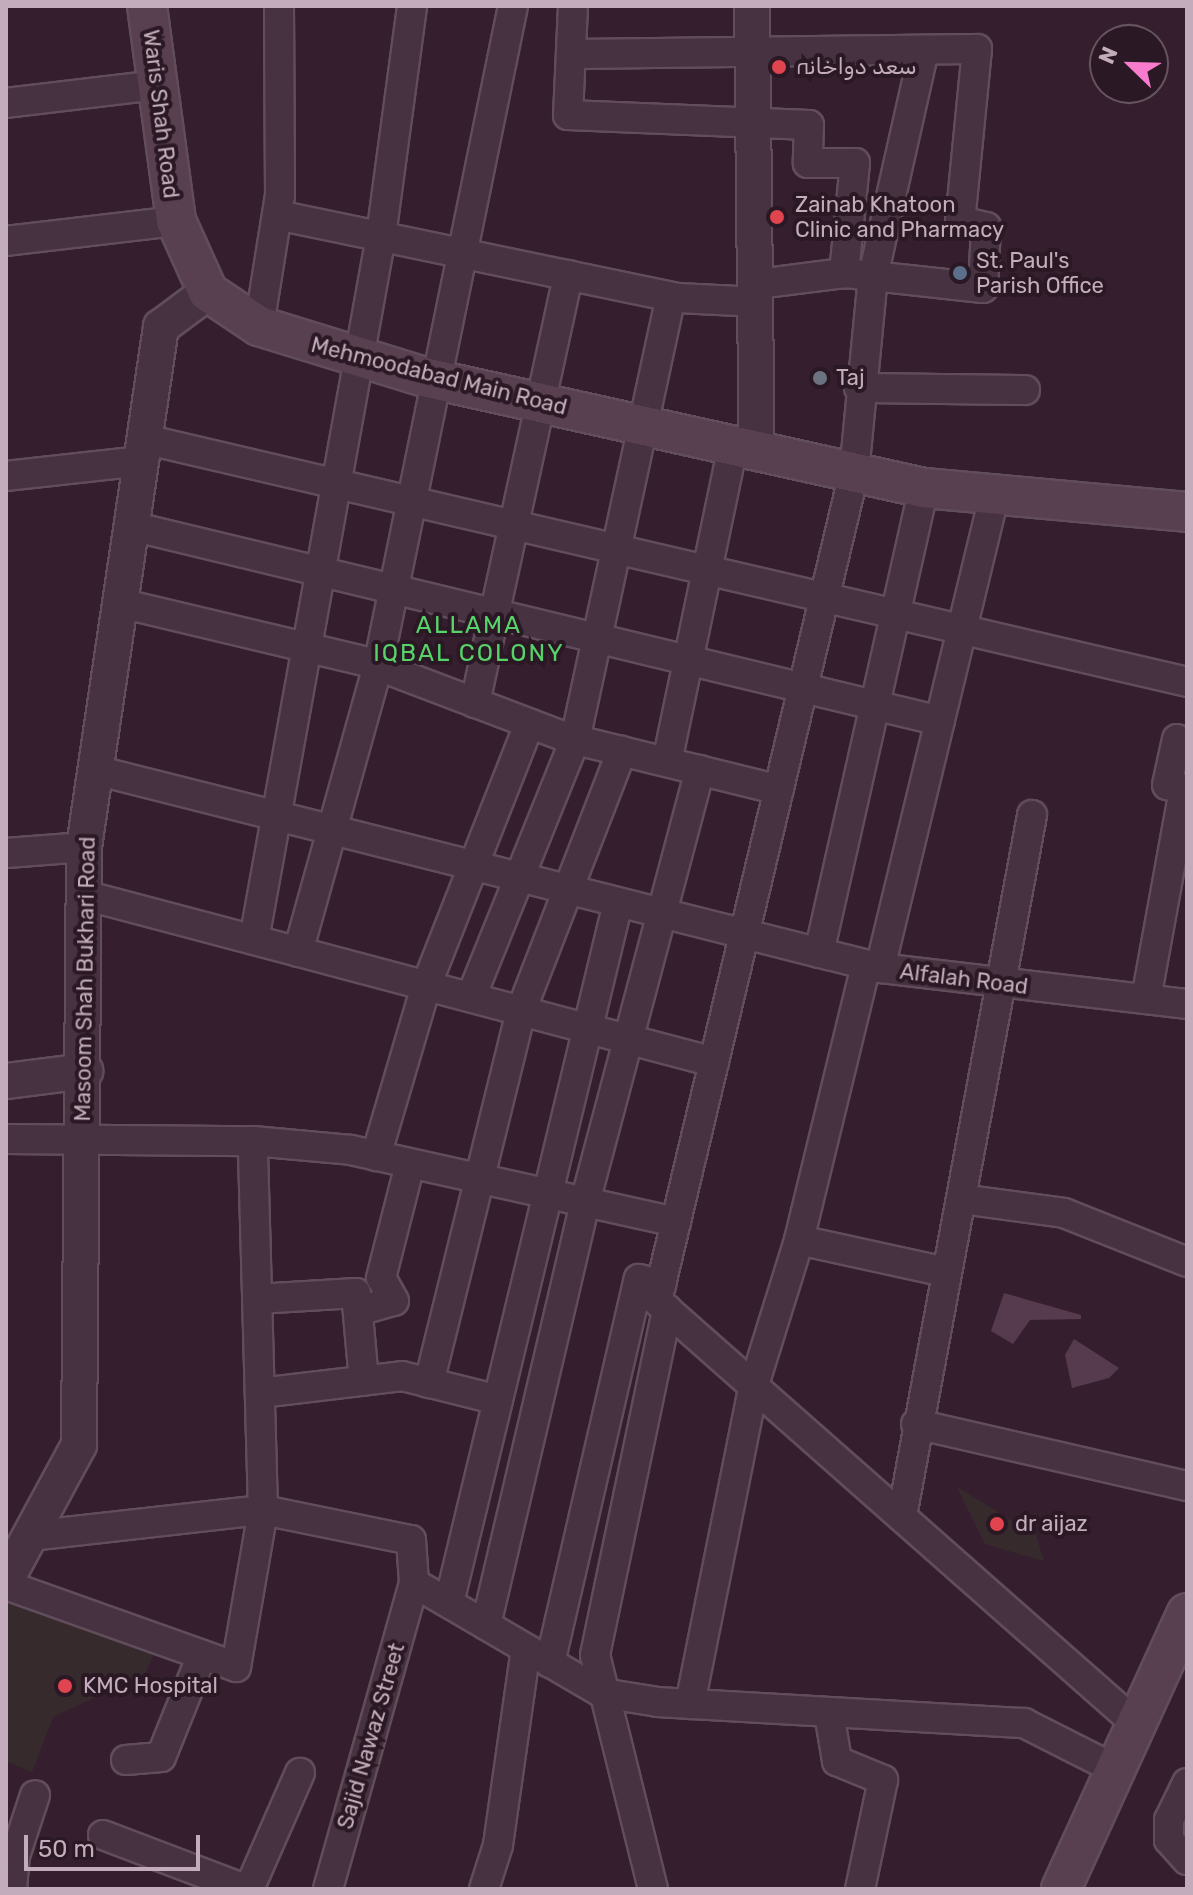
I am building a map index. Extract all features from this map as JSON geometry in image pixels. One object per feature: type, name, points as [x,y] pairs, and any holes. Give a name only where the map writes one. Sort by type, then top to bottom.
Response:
[{"type":"main road","name":"Waris Shah Road","points":[[147,6],[176,221]]},
{"type":"main road","points":[[176,221],[208,292]]},
{"type":"main road","name":"Mehmoodabad Main Road","points":[[208,292],[259,326],[359,358],[437,380],[644,427],[924,488],[1187,512]]},
{"type":"main road","points":[[1061,1889],[1134,1722],[1187,1613]]},
{"type":"street","points":[[259,326],[277,215],[279,6]]},
{"type":"street","points":[[254,940],[381,236],[412,6]]},
{"type":"street","points":[[298,952],[336,831],[378,666],[513,6]]},
{"type":"street","points":[[573,6],[568,115],[809,125],[808,163],[855,163],[844,273]]},
{"type":"street","points":[[667,762],[707,573],[745,449],[758,293],[751,121],[752,6]]},
{"type":"street","points":[[277,215],[671,297],[758,293],[844,273],[983,288],[986,227],[960,221],[977,49],[571,54]]},
{"type":"street","points":[[653,1889],[595,1655],[676,1222],[854,473],[859,388],[873,276],[924,50]]},
{"type":"street","points":[[6,103],[157,85]]},
{"type":"street","points":[[6,241],[176,221]]},
{"type":"street","points":[[475,703],[568,275]]},
{"type":"street","name":"Masoom Shah Bukhari Road","points":[[6,1583],[79,1445],[85,1071],[84,847],[161,327],[208,292]]},
{"type":"street","points":[[471,997],[575,740],[671,297]]},
{"type":"street","points":[[859,388],[1025,390]]},
{"type":"street","points":[[6,476],[143,450],[338,485],[823,601],[1187,682]]},
{"type":"street","points":[[819,953],[899,617],[924,488]]},
{"type":"street","points":[[690,1704],[753,1388],[799,1240],[940,721],[995,494]]},
{"type":"street","points":[[131,526],[940,721]]},
{"type":"street","points":[[120,603],[378,666],[575,740],[779,790]]},
{"type":"street","points":[[376,1156],[426,986],[529,724]]},
{"type":"street","points":[[1146,999],[1184,789],[1167,785],[1177,739]]},
{"type":"street","points":[[429,1383],[477,1178],[521,1011],[622,751]]},
{"type":"street","name":"Alfalah Road","points":[[95,770],[873,966],[1004,985],[1187,1004]]},
{"type":"street","points":[[486,1625],[585,1202],[700,770]]},
{"type":"street","points":[[902,1516],[916,1424],[1004,985],[1032,815]]},
{"type":"street","points":[[6,853],[84,847]]},
{"type":"street","points":[[84,895],[714,1062]]},
{"type":"street","points":[[449,1603],[618,903]]},
{"type":"street","points":[[6,1081],[85,1071]]},
{"type":"street","points":[[6,1139],[253,1141],[376,1156],[676,1222]]},
{"type":"street","points":[[6,1583],[236,1667],[263,1510],[253,1141]]},
{"type":"street","points":[[358,1311],[394,1301],[381,1278],[410,1164]]},
{"type":"street","points":[[961,1199],[1064,1213],[1187,1262]]},
{"type":"street","points":[[799,1240],[946,1272]]},
{"type":"street","points":[[484,1889],[498,1845],[538,1656],[639,1279],[664,1297],[753,1388],[1134,1722]]},
{"type":"street","points":[[257,1299],[356,1293],[364,1381]]},
{"type":"street","points":[[260,1393],[402,1376],[498,1400]]},
{"type":"street","points":[[916,1424],[1187,1486]]},
{"type":"street","points":[[30,1536],[263,1510]]},
{"type":"street","name":"Sajid Nawaz Street","points":[[263,1510],[411,1540],[414,1583],[328,1889]]},
{"type":"street","points":[[414,1583],[602,1693],[690,1704],[1024,1723],[1113,1768]]},
{"type":"street","points":[[126,1760],[161,1757],[202,1655]]},
{"type":"street","points":[[829,1713],[837,1761],[883,1780],[860,1889]]},
{"type":"street","points":[[103,1835],[247,1889],[300,1773]]},
{"type":"street","points":[[1187,1783],[1169,1820],[1169,1840],[1187,1860]]},
{"type":"street","points":[[12,1889],[15,1856],[35,1795]]},
{"type":"shaded area","name":"dr aijaz","points":[[957,1487],[1036,1535],[1044,1561],[985,1544]]},
{"type":"shaded area","name":"KMC Hospital","points":[[6,1585],[160,1640],[145,1674],[53,1717],[32,1772],[6,1761]]},
{"type":"building","points":[[1004,1293],[1081,1315],[1081,1319],[1030,1320],[1013,1344],[991,1331]]},
{"type":"building","points":[[1074,1339],[1119,1368],[1109,1378],[1072,1388],[1065,1355]]},
{"type":"place","name":"سعد دواخانہ","points":[[779,67]]},
{"type":"place","name":"Zainab Khatoon Clinic and Pharmacy","points":[[777,217]]},
{"type":"place","name":"St. Paul's Parish Office","points":[[960,273]]},
{"type":"place","name":"Taj","points":[[820,378]]},
{"type":"place","name":"dr aijaz","points":[[997,1524]]},
{"type":"place","name":"KMC Hospital","points":[[65,1686]]},
{"type":"district","name":"ALLAMA IQBAL COLONY","points":[[469,640]]}]
